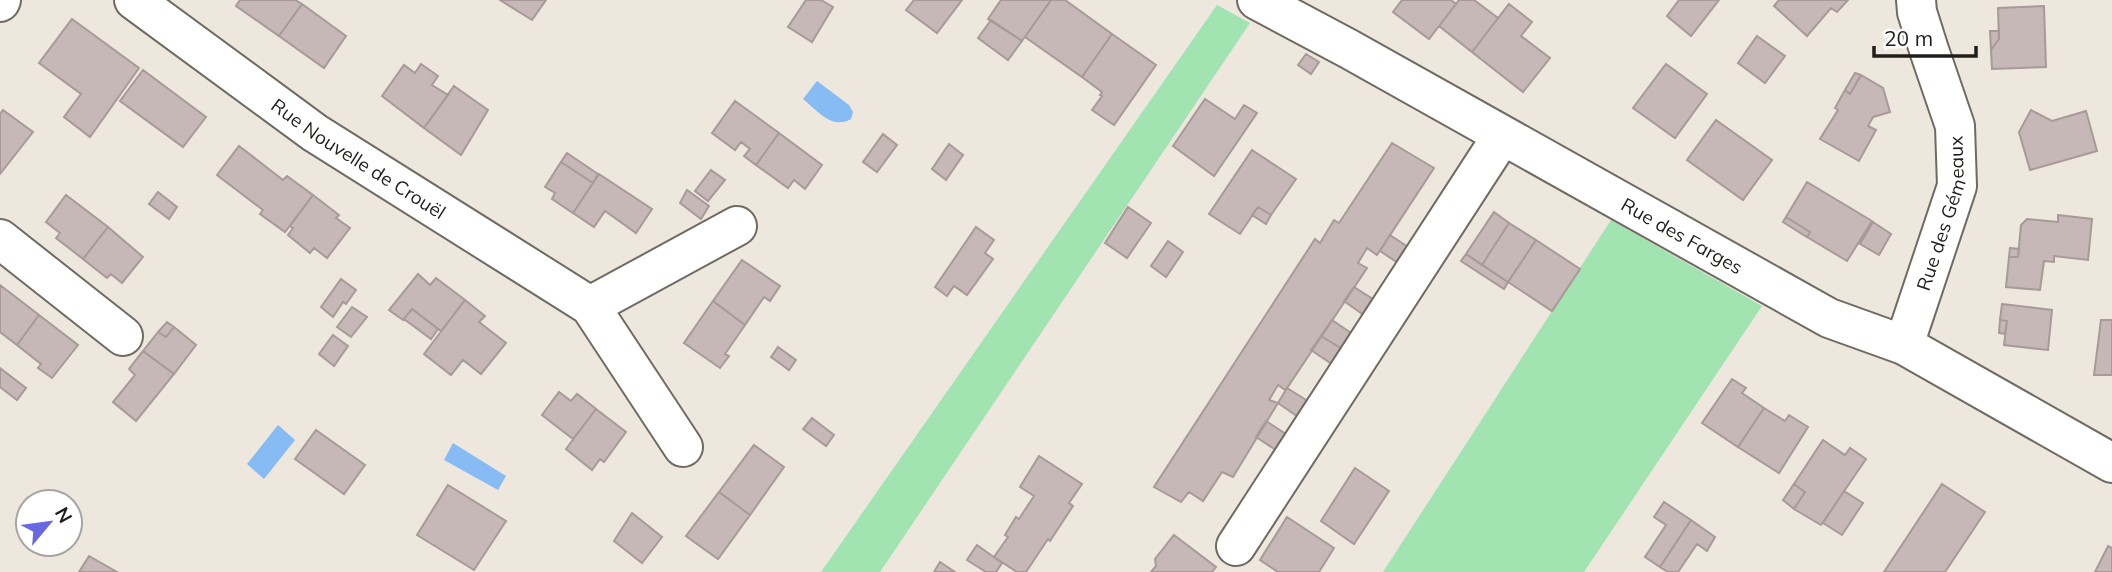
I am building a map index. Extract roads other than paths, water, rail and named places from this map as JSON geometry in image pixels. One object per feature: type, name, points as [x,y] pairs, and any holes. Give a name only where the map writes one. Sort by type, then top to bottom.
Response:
[{"type":"street","name":"Rue Nouvelle de Crouël","points":[[134,0],[315,133],[590,306],[683,447]]},
{"type":"street","name":"Rue des Farges","points":[[1257,0],[1829,318],[1904,345],[2112,463]]},
{"type":"street","name":"Rue des Gémeaux","points":[[1904,345],[1957,186],[1955,125],[1929,51],[1916,0]]},
{"type":"street","points":[[1236,546],[1502,136]]},
{"type":"street","points":[[590,306],[737,226]]},
{"type":"street","points":[[0,239],[123,336]]},
{"type":"water","points":[[817,81],[849,105],[853,112],[851,119],[844,122],[831,121],[803,99]]},
{"type":"water","points":[[278,425],[295,440],[264,479],[247,464]]},
{"type":"water","points":[[453,443],[506,476],[498,490],[444,460]]}]
